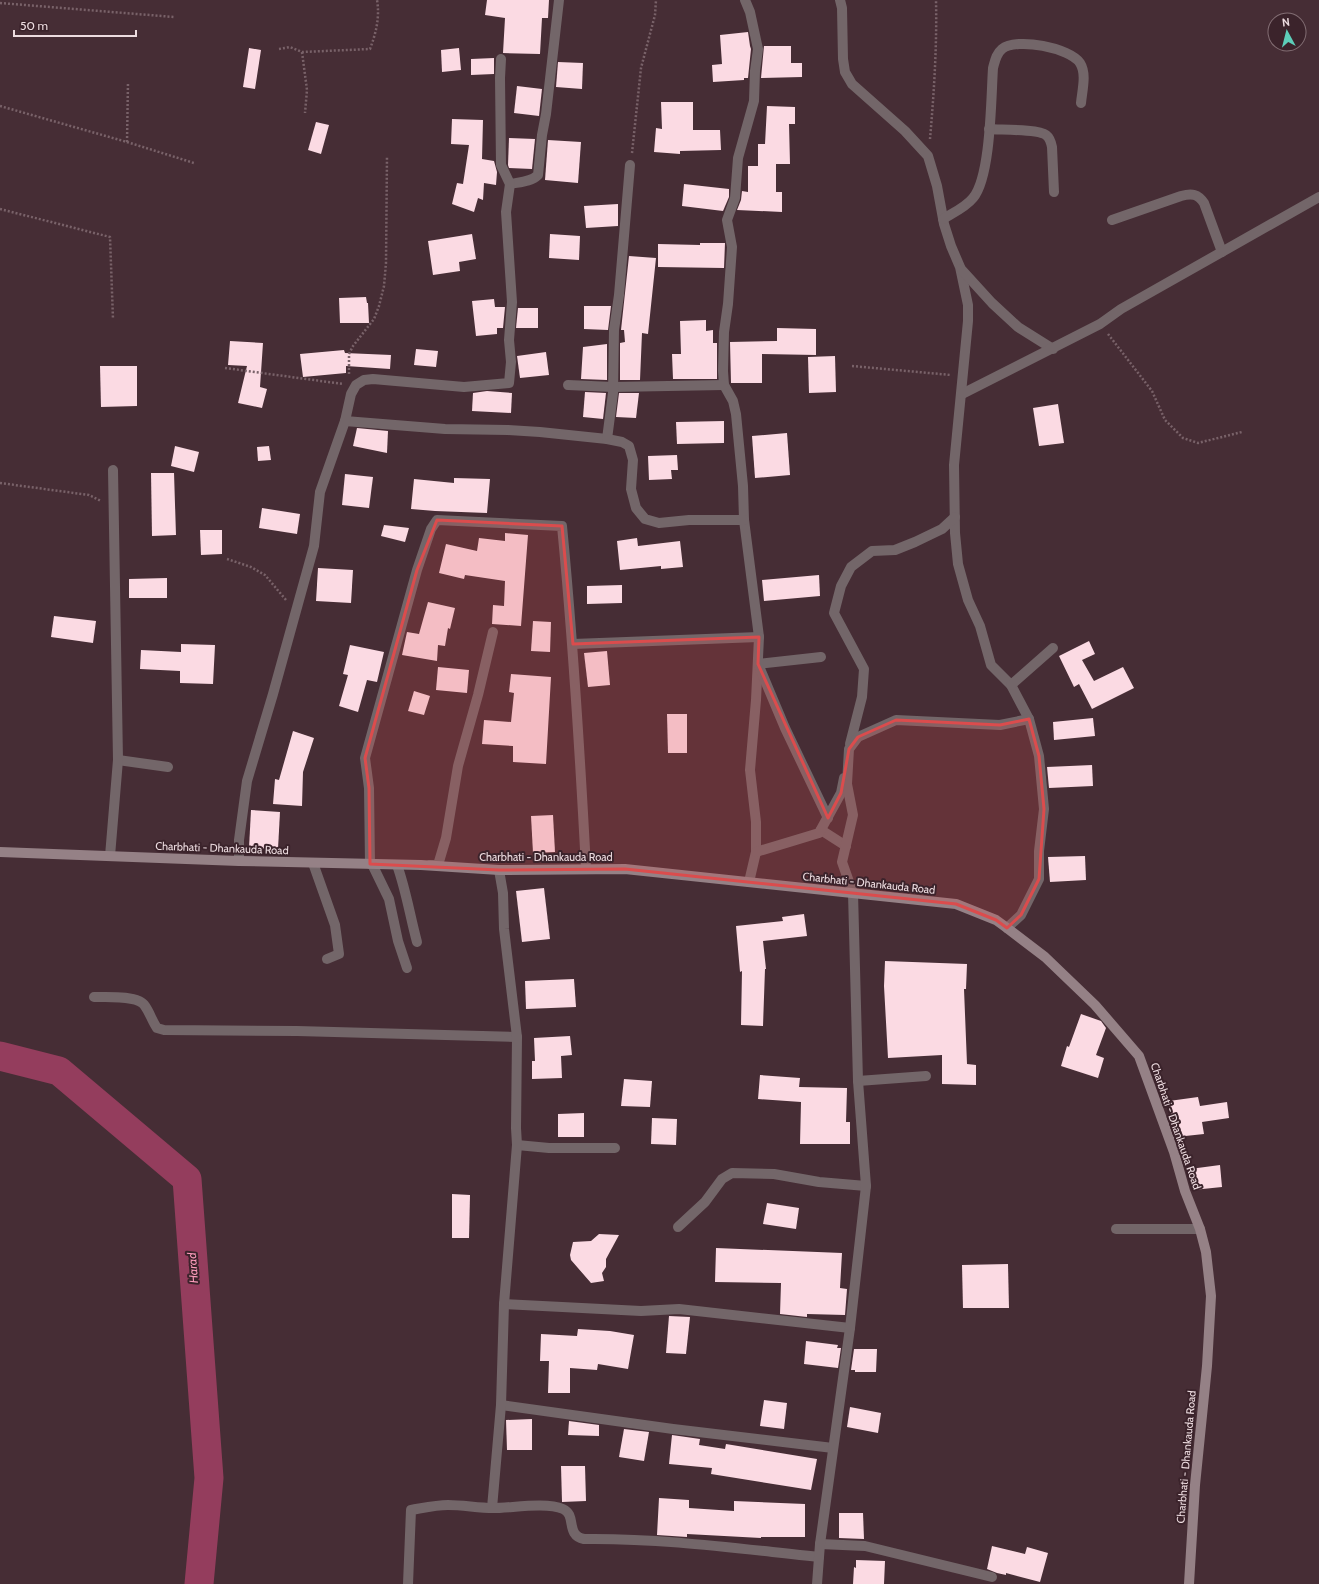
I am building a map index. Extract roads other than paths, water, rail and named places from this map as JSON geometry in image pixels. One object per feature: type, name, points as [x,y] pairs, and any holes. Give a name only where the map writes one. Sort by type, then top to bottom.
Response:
[{"type":"street","points":[[510,184],[528,181],[538,174],[559,0]]},
{"type":"street","points":[[745,0],[750,12],[758,49],[755,71],[754,101],[738,158],[734,198],[726,220],[732,247],[728,304],[724,332],[724,385],[733,401],[736,414],[743,486],[744,520],[759,637],[756,700],[750,770],[756,822],[756,852],[749,882]]},
{"type":"street","points":[[840,0],[842,8],[842,59],[845,72],[852,84],[905,131],[928,156],[937,186],[950,246],[960,267],[968,305],[962,394],[954,464],[958,564],[968,600],[980,626],[991,665],[1011,685],[1029,719],[1038,756],[1044,809],[1039,851],[1039,879],[1020,915],[1007,928]]},
{"type":"street","points":[[943,219],[973,199],[980,188],[987,153],[993,68],[996,55],[1001,49],[1008,45],[1035,44],[1045,46],[1076,59],[1084,76],[1081,103]]},
{"type":"street","points":[[239,862],[239,840],[247,780],[273,694],[314,546],[320,492],[345,421],[353,385],[364,380],[373,379],[464,387],[510,383],[511,362],[509,340],[512,302],[506,212],[510,184],[501,165],[501,59]]},
{"type":"street","points":[[989,129],[1034,132],[1046,135],[1050,140],[1052,147],[1054,192]]},
{"type":"street","points":[[607,439],[613,387],[614,330],[619,295],[630,165]]},
{"type":"street","points":[[1112,220],[1181,196],[1188,194],[1195,195],[1200,197],[1204,203],[1222,252]]},
{"type":"street","points":[[962,394],[1100,324],[1121,309],[1319,197]]},
{"type":"street","points":[[960,267],[992,303],[1018,327],[1052,349]]},
{"type":"street","points":[[568,385],[613,387],[724,385]]},
{"type":"street","points":[[345,421],[445,429],[487,429],[540,432],[622,442],[629,446],[633,460],[631,489],[636,508],[645,519],[659,523],[689,520],[744,520]]},
{"type":"street","points":[[110,856],[118,760],[113,470]]},
{"type":"street","points":[[817,1584],[820,1544],[850,1328],[866,1186],[858,1081],[853,893],[842,862],[853,815],[847,784],[849,749],[862,697],[864,669],[834,613],[841,586],[851,567],[872,551],[895,550],[942,529],[955,516]]},
{"type":"street","points":[[407,968],[398,941],[389,899],[371,864],[369,788],[364,758],[417,570],[431,529],[437,520],[562,526],[573,644],[574,689],[586,868]]},
{"type":"street","points":[[421,865],[438,865],[446,838],[458,766],[478,695],[493,632]]},
{"type":"street","points":[[573,644],[759,637]]},
{"type":"street","points":[[1011,685],[1054,648]]},
{"type":"street","points":[[758,664],[821,657]]},
{"type":"street","points":[[758,664],[785,728],[828,818]]},
{"type":"street","points":[[849,749],[858,738],[896,720],[1000,725],[1029,719]]},
{"type":"street","points":[[118,760],[168,767]]},
{"type":"street","points":[[756,852],[819,833],[841,793],[848,763]]},
{"type":"street","points":[[821,830],[846,846]]},
{"type":"street","name":"Charbhati - Dhankauda Road","points":[[0,852],[239,862],[421,865],[499,870],[586,868],[625,869],[956,904],[996,920],[1046,957],[1095,1005],[1139,1056],[1174,1152],[1185,1191],[1200,1229],[1206,1252],[1211,1296],[1207,1366],[1194,1493],[1189,1584]]},
{"type":"street","points":[[313,863],[335,925],[339,954],[327,959]]},
{"type":"street","points":[[398,865],[405,886],[407,904],[417,942]]},
{"type":"street","points":[[492,1508],[501,1405],[504,1304],[517,1146],[517,1037],[504,929],[503,892],[499,870]]},
{"type":"street","points":[[94,997],[130,998],[140,1001],[145,1005],[157,1028],[164,1030],[296,1031],[517,1037]]},
{"type":"street","points":[[858,1081],[926,1076]]},
{"type":"street","points":[[517,1146],[615,1148]]},
{"type":"street","points":[[678,1227],[705,1202],[722,1179],[732,1173],[774,1174],[819,1182],[866,1186]]},
{"type":"street","points":[[1116,1229],[1200,1229]]},
{"type":"street","points":[[504,1304],[641,1311],[679,1309],[850,1328]]},
{"type":"street","points":[[501,1405],[673,1429],[833,1448]]},
{"type":"street","points":[[408,1584],[411,1510],[446,1505],[492,1508],[537,1506],[565,1510],[569,1514],[574,1534],[578,1538],[584,1539],[642,1540],[819,1557]]},
{"type":"street","points":[[820,1544],[866,1546],[992,1577]]},
{"type":"waterway","name":"Harad","points":[[0,1056],[59,1071],[187,1179],[209,1478],[199,1584]]}]
